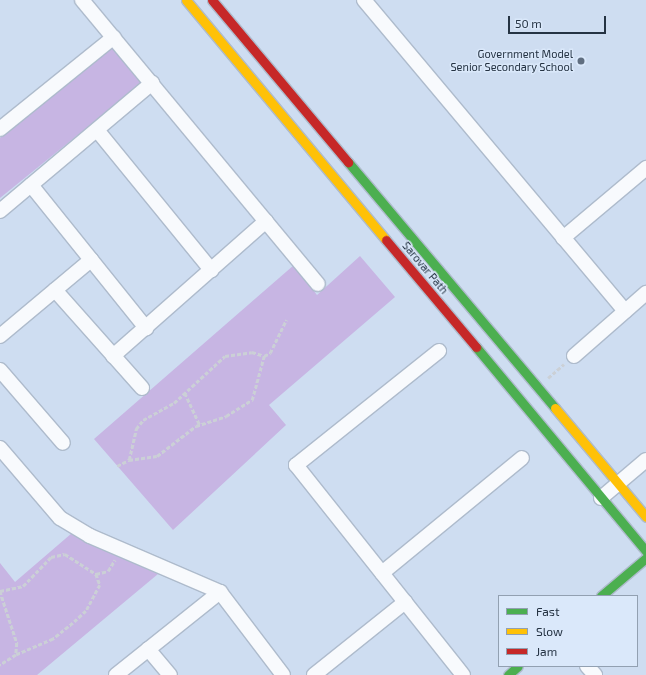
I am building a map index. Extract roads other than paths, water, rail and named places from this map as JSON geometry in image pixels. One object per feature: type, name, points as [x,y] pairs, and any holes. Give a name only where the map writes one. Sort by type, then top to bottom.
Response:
[{"type":"main road","name":"Sarovar Path","points":[[186,0],[646,552]]},
{"type":"main road","name":"Sarovar Path","points":[[212,0],[646,517]]},
{"type":"main road","points":[[602,595],[646,558]]},
{"type":"main road","points":[[508,675],[517,667]]},
{"type":"street","points":[[82,0],[318,284]]},
{"type":"street","points":[[364,0],[562,238],[625,311]]},
{"type":"street","points":[[0,128],[114,37]]},
{"type":"street","points":[[0,211],[152,83]]},
{"type":"street","points":[[97,130],[211,270]]},
{"type":"street","points":[[562,238],[646,168]]},
{"type":"street","points":[[31,185],[146,328]]},
{"type":"street","points":[[113,356],[266,221]]},
{"type":"street","points":[[0,336],[91,260]]},
{"type":"street","points":[[55,290],[142,388]]},
{"type":"street","points":[[574,356],[646,294]]},
{"type":"street","points":[[439,351],[296,465],[463,675]]},
{"type":"street","points":[[0,370],[63,443]]},
{"type":"street","points":[[0,448],[60,518],[120,549],[220,592],[283,675]]},
{"type":"street","points":[[382,573],[522,458]]},
{"type":"street","points":[[601,498],[646,460]]},
{"type":"street","points":[[116,675],[220,592]]},
{"type":"street","points":[[314,675],[405,602]]},
{"type":"street","points":[[148,649],[170,675]]},
{"type":"street","points":[[588,667],[595,675]]},
{"type":"place","name":"Government Model Senior Secondary School","points":[[581,61]]}]
